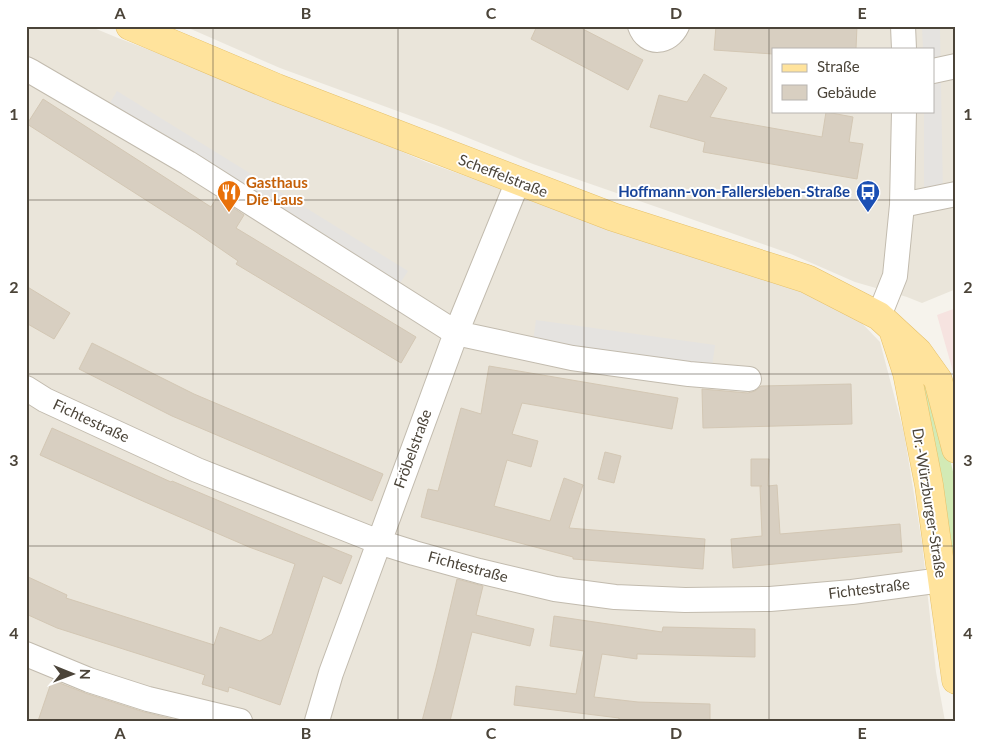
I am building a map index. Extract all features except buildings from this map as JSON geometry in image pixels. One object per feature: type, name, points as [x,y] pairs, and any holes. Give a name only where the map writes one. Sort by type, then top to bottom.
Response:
[{"type":"main road","name":"Scheffelstraße","points":[[130,26],[277,88],[613,217],[807,279],[886,323]]},
{"type":"main road","points":[[886,323],[918,352],[938,380],[956,449]]},
{"type":"main road","name":"Dr.-Würzburger-Straße","points":[[886,323],[907,373],[929,485],[956,680]]},
{"type":"street","points":[[640,26],[645,35],[656,40],[668,37],[674,33],[677,26]]},
{"type":"street","points":[[904,26],[904,48]]},
{"type":"street","points":[[934,71],[956,66]]},
{"type":"street","points":[[26,69],[188,163],[456,333],[572,358],[689,374],[748,378]]},
{"type":"street","points":[[886,323],[895,276],[902,205],[904,112]]},
{"type":"street","name":"Fröbelstraße","points":[[317,721],[331,673],[456,333],[518,181]]},
{"type":"street","points":[[902,205],[956,194]]},
{"type":"street","name":"Fichtestraße","points":[[26,388],[45,400],[197,470],[379,542],[479,571],[555,588],[615,597],[685,600],[770,599],[852,592],[942,580]]},
{"type":"street","points":[[26,654],[89,680],[148,699],[240,721]]},
{"type":"shaded area","points":[[26,26],[89,26],[286,102],[426,162],[585,219],[782,283],[855,316],[880,342],[904,433],[922,543],[936,672],[945,721],[26,721]]},
{"type":"shaded area","points":[[184,26],[956,26],[956,289],[922,303],[855,282],[791,254],[533,164],[441,127],[280,68]]},
{"type":"shaded area","points":[[922,26],[940,26],[943,197],[924,201],[924,112],[934,112],[934,48],[923,48]]},
{"type":"shaded area","points":[[117,91],[408,271],[397,288],[107,108]]},
{"type":"shaded area","points":[[956,308],[956,386],[937,315]]},
{"type":"shaded area","points":[[536,320],[715,345],[712,367],[533,341]]},
{"type":"green space","points":[[914,366],[939,410],[956,485],[956,578],[937,454]]},
{"type":"place","name":"Gasthaus Die Laus","points":[[229,213]]},
{"type":"place","name":"Hoffmann-von-Fallersleben-Straße","points":[[868,213]]}]
